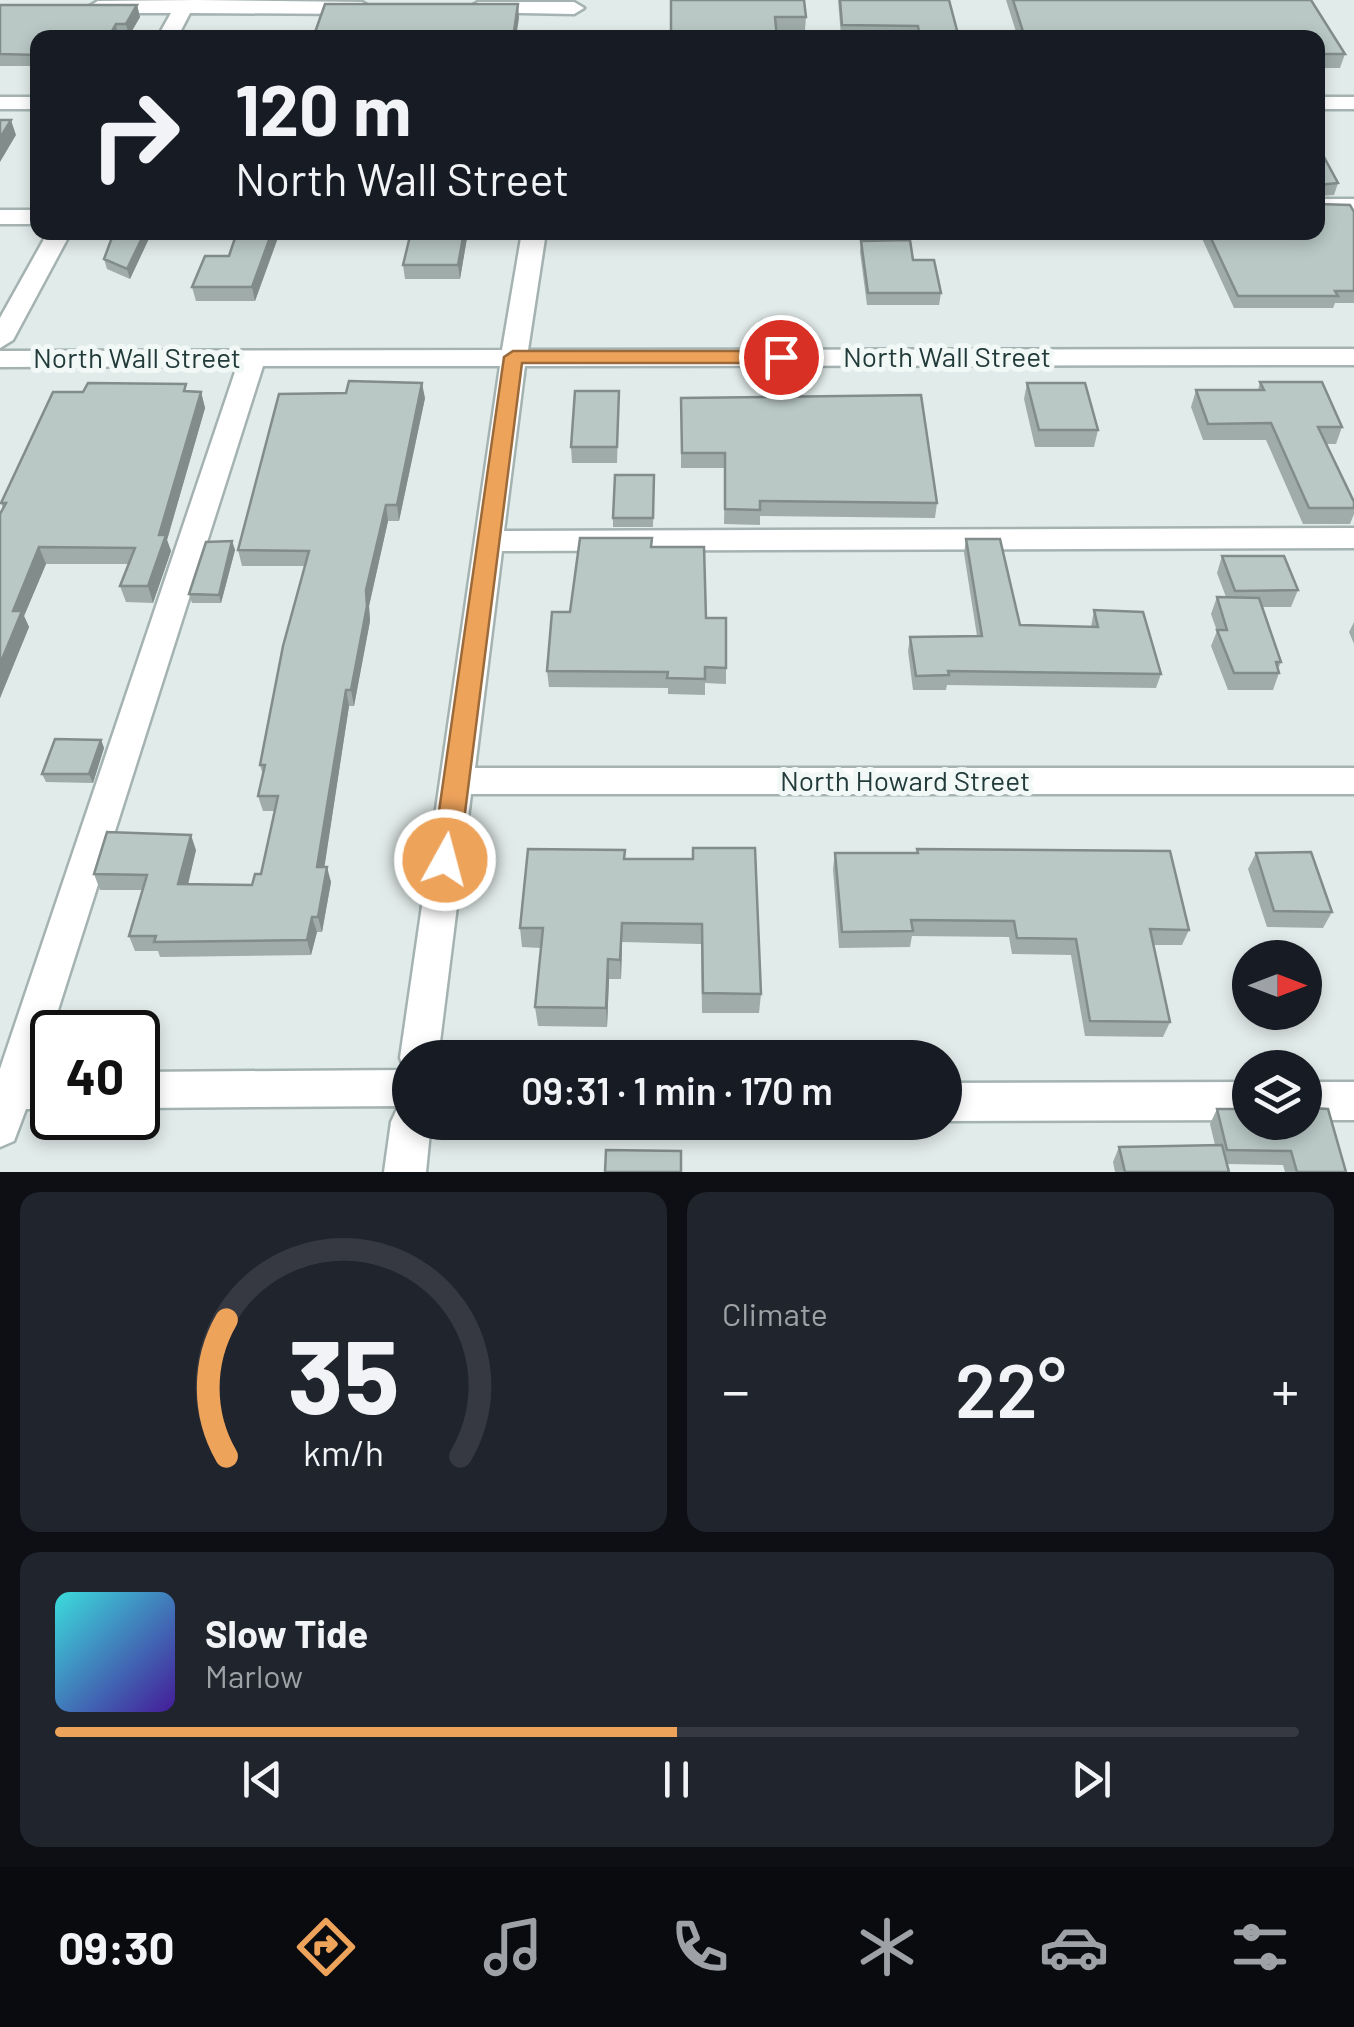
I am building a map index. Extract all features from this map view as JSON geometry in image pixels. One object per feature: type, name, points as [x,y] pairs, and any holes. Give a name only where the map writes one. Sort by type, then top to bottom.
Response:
[{"type":"street","points":[[74,7],[186,4],[379,8]]},
{"type":"street","points":[[172,30],[186,4]]},
{"type":"street","points":[[457,8],[573,10]]},
{"type":"street","points":[[0,103],[30,103]]},
{"type":"street","points":[[1325,103],[1354,103]]},
{"type":"street","points":[[1325,206],[1354,206]]},
{"type":"street","points":[[0,217],[30,217]]},
{"type":"street","points":[[0,340],[56,240]]},
{"type":"street","points":[[421,1040],[513,357],[533,240]]},
{"type":"street","name":"North Wall Street","points":[[0,359],[1354,357]]},
{"type":"street","points":[[4,1103],[253,358]]},
{"type":"street","points":[[489,541],[1354,538]]},
{"type":"street","name":"North Howard Street","points":[[456,782],[1354,782]]},
{"type":"street","points":[[160,1090],[392,1088]]},
{"type":"street","points":[[4,1103],[30,1096]]},
{"type":"street","points":[[1322,1101],[1354,1100]]},
{"type":"street","points":[[962,1102],[1232,1101]]},
{"type":"street","points":[[405,1172],[409,1140]]},
{"type":"building","points":[[671,0],[804,0],[806,17],[775,17],[776,30],[671,30]]},
{"type":"building","points":[[840,0],[949,0],[957,30],[919,30],[918,26],[842,25]]},
{"type":"building","points":[[1013,0],[1311,0],[1345,54],[1325,54],[1325,30],[1022,30]]},
{"type":"building","points":[[325,4],[518,4],[514,30],[316,30]]},
{"type":"building","points":[[0,5],[137,5],[126,24],[116,24],[113,30],[30,30],[30,55],[0,54]]},
{"type":"building","points":[[0,120],[11,120],[0,138]]},
{"type":"building","points":[[1325,159],[1338,183],[1325,184]]},
{"type":"building","points":[[1325,204],[1350,205],[1354,212],[1354,291],[1335,291],[1338,296],[1238,296],[1212,240],[1325,240]]},
{"type":"building","points":[[111,240],[141,240],[127,269],[104,259]]},
{"type":"building","points":[[234,240],[269,240],[252,287],[192,287],[205,256],[229,256]]},
{"type":"building","points":[[409,240],[463,240],[458,265],[403,265]]},
{"type":"building","points":[[910,240],[913,260],[934,260],[941,293],[868,293],[861,241]]},
{"type":"building","points":[[349,381],[422,383],[397,505],[386,505],[366,590],[367,606],[351,690],[346,690],[317,867],[327,867],[318,917],[312,917],[307,940],[154,942],[156,936],[129,936],[147,875],[94,874],[107,832],[191,835],[178,884],[252,885],[255,874],[261,874],[278,796],[258,796],[265,765],[260,765],[283,646],[309,551],[238,550],[279,394],[346,393]]},
{"type":"building","points":[[1260,382],[1322,382],[1342,427],[1318,427],[1354,508],[1309,508],[1271,423],[1208,424],[1196,390],[1264,390]]},
{"type":"building","points":[[88,383],[186,384],[184,391],[201,392],[159,535],[166,535],[148,586],[120,586],[135,548],[39,547],[13,611],[22,611],[0,664],[0,514],[6,503],[1,503],[53,392],[83,392]]},
{"type":"building","points":[[1027,383],[1085,383],[1098,430],[1039,430]]},
{"type":"building","points":[[575,391],[619,391],[617,447],[571,447]]},
{"type":"building","points":[[921,395],[937,503],[760,501],[760,510],[725,509],[725,453],[682,453],[681,398]]},
{"type":"building","points":[[615,475],[654,475],[653,518],[613,518]]},
{"type":"building","points":[[580,538],[652,538],[651,547],[704,547],[706,618],[726,618],[726,668],[705,667],[705,679],[667,678],[668,672],[547,671],[552,612],[570,612]]},
{"type":"building","points":[[966,539],[1000,539],[1020,625],[1098,627],[1094,610],[1143,612],[1161,674],[948,671],[949,675],[916,676],[910,637],[982,636]]},
{"type":"building","points":[[232,541],[219,595],[189,594],[206,542]]},
{"type":"building","points":[[1222,556],[1284,556],[1298,590],[1235,591]]},
{"type":"building","points":[[1217,597],[1259,598],[1281,662],[1276,662],[1279,673],[1234,673],[1217,630],[1227,630]]},
{"type":"building","points":[[55,739],[101,740],[89,774],[42,774]]},
{"type":"building","points":[[693,848],[755,848],[761,994],[703,993],[702,924],[622,923],[620,960],[608,959],[606,1008],[535,1007],[543,928],[520,928],[528,849],[625,850],[624,859],[693,859]]},
{"type":"building","points":[[917,849],[1170,851],[1189,930],[1150,929],[1170,1022],[1090,1021],[1076,939],[1017,938],[1014,921],[911,920],[913,931],[842,932],[835,853],[918,853]]},
{"type":"building","points":[[1311,852],[1332,912],[1274,911],[1256,853]]},
{"type":"building","points":[[1217,1109],[1232,1109],[1232,1140],[1322,1140],[1322,1109],[1328,1109],[1346,1172],[1297,1172],[1291,1151],[1227,1150]]},
{"type":"building","points":[[1222,1145],[1229,1172],[1125,1172],[1119,1147]]},
{"type":"building","points":[[606,1150],[681,1151],[681,1172],[605,1172]]},
{"type":"route","points":[[445,860],[513,357],[781,357]]}]
